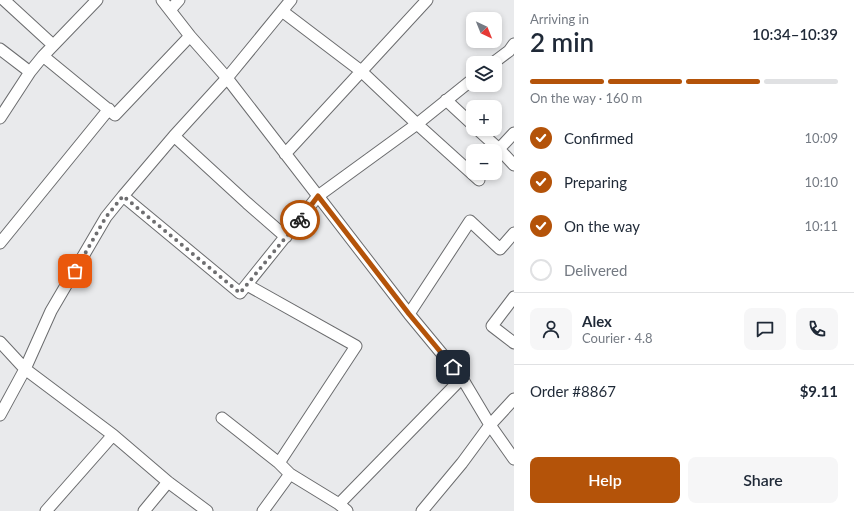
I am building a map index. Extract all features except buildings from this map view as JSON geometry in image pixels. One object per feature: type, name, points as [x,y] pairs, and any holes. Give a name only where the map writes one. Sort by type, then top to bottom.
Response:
[{"type":"street","points":[[4,0],[53,45]]},
{"type":"street","points":[[162,0],[190,36],[227,78],[409,314],[462,378],[490,425],[514,459]]},
{"type":"street","points":[[170,10],[179,0]]},
{"type":"street","points":[[0,415],[24,369],[51,311],[106,217],[174,136],[227,78],[291,0]]},
{"type":"street","points":[[285,154],[427,0]]},
{"type":"street","points":[[0,118],[30,72],[92,2]]},
{"type":"street","points":[[282,11],[361,71],[466,168]]},
{"type":"street","points":[[43,56],[115,115],[190,36]]},
{"type":"street","points":[[502,56],[514,44]]},
{"type":"street","points":[[0,48],[30,72]]},
{"type":"street","points":[[123,196],[240,293],[318,196],[417,124],[466,84]]},
{"type":"street","points":[[446,100],[466,119]]},
{"type":"street","points":[[0,244],[108,109]]},
{"type":"street","points":[[502,146],[514,133]]},
{"type":"street","points":[[174,136],[286,237]]},
{"type":"street","points":[[485,136],[494,144]]},
{"type":"street","points":[[502,152],[514,165]]},
{"type":"street","points":[[409,314],[470,221],[500,250],[514,233]]},
{"type":"street","points":[[247,285],[356,346],[279,463]]},
{"type":"street","points":[[514,297],[492,326],[514,343]]},
{"type":"street","points":[[0,342],[24,369],[113,435],[200,509]]},
{"type":"street","points":[[222,418],[279,463],[290,474],[343,507],[462,378]]},
{"type":"street","points":[[422,511],[462,463],[490,425],[514,399]]},
{"type":"street","points":[[46,511],[113,435]]},
{"type":"street","points":[[263,511],[290,474]]},
{"type":"street","points":[[144,511],[168,482]]},
{"type":"way so far","points":[[75,271],[106,217],[123,196],[240,293],[300,220]]},
{"type":"route","points":[[300,220],[318,196],[409,314],[453,367]]}]
